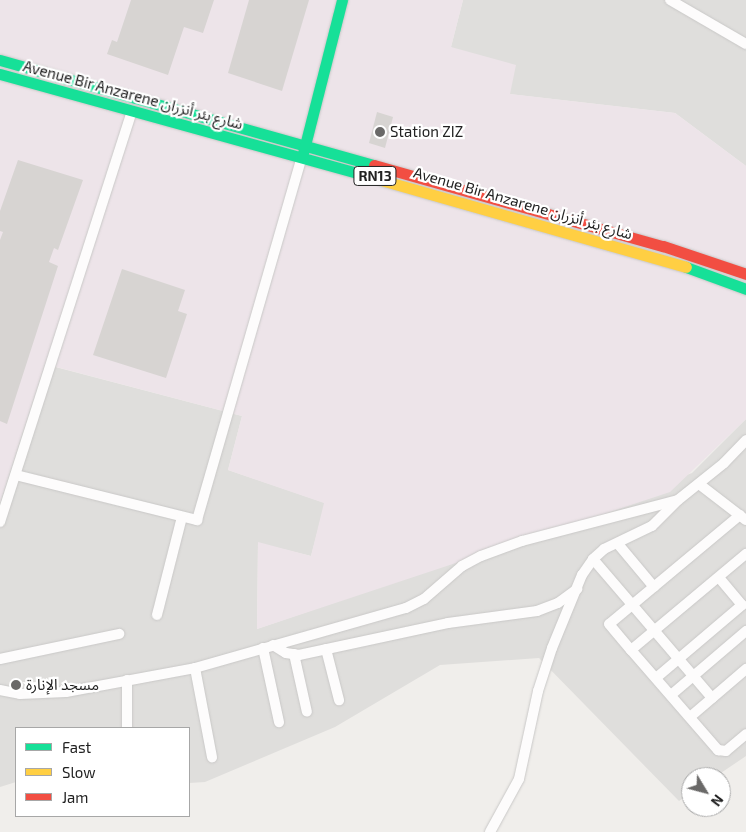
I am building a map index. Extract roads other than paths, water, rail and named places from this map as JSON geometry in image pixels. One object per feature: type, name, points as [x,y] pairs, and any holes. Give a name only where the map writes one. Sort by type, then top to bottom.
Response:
[{"type":"main road","points":[[302,156],[342,0]]},
{"type":"main road","name":"Avenue Bir Anzarene شارع بئر أنزران","points":[[0,60],[663,246],[746,274]]},
{"type":"main road","name":"Avenue Bir Anzarene شارع بئر أنزران","points":[[0,74],[302,156],[661,258],[746,289]]},
{"type":"street","points":[[670,0],[746,44]]},
{"type":"street","points":[[0,522],[132,111]]},
{"type":"street","points":[[16,475],[197,520],[302,156]]},
{"type":"street","points":[[490,832],[519,779],[538,691],[552,648],[577,590],[593,559],[652,526],[678,500],[700,484],[746,440]]},
{"type":"street","points":[[700,484],[743,518],[609,624],[722,752],[746,734]]},
{"type":"street","points":[[0,690],[20,694],[66,692],[195,668],[406,608],[424,600],[462,566],[514,544],[678,500]]},
{"type":"street","points":[[157,615],[182,517]]},
{"type":"street","points":[[618,544],[654,587]]},
{"type":"street","points":[[631,650],[746,554]]},
{"type":"street","points":[[593,559],[692,677],[712,698]]},
{"type":"street","points":[[656,678],[744,608],[719,578]]},
{"type":"street","points":[[268,647],[294,654],[448,623],[538,611],[558,602],[577,590]]},
{"type":"street","points":[[671,695],[746,632]]},
{"type":"street","points":[[0,660],[119,634]]},
{"type":"street","points":[[268,647],[279,722]]},
{"type":"street","points":[[326,649],[339,700]]},
{"type":"street","points":[[294,654],[306,712]]},
{"type":"street","points":[[195,668],[212,757]]},
{"type":"street","points":[[690,717],[746,669]]},
{"type":"street","points":[[127,680],[127,727]]},
{"type":"place","name":"Station ZIZ","points":[[380,132]]},
{"type":"place","name":"مسجد الإنارة","points":[[16,685]]}]
